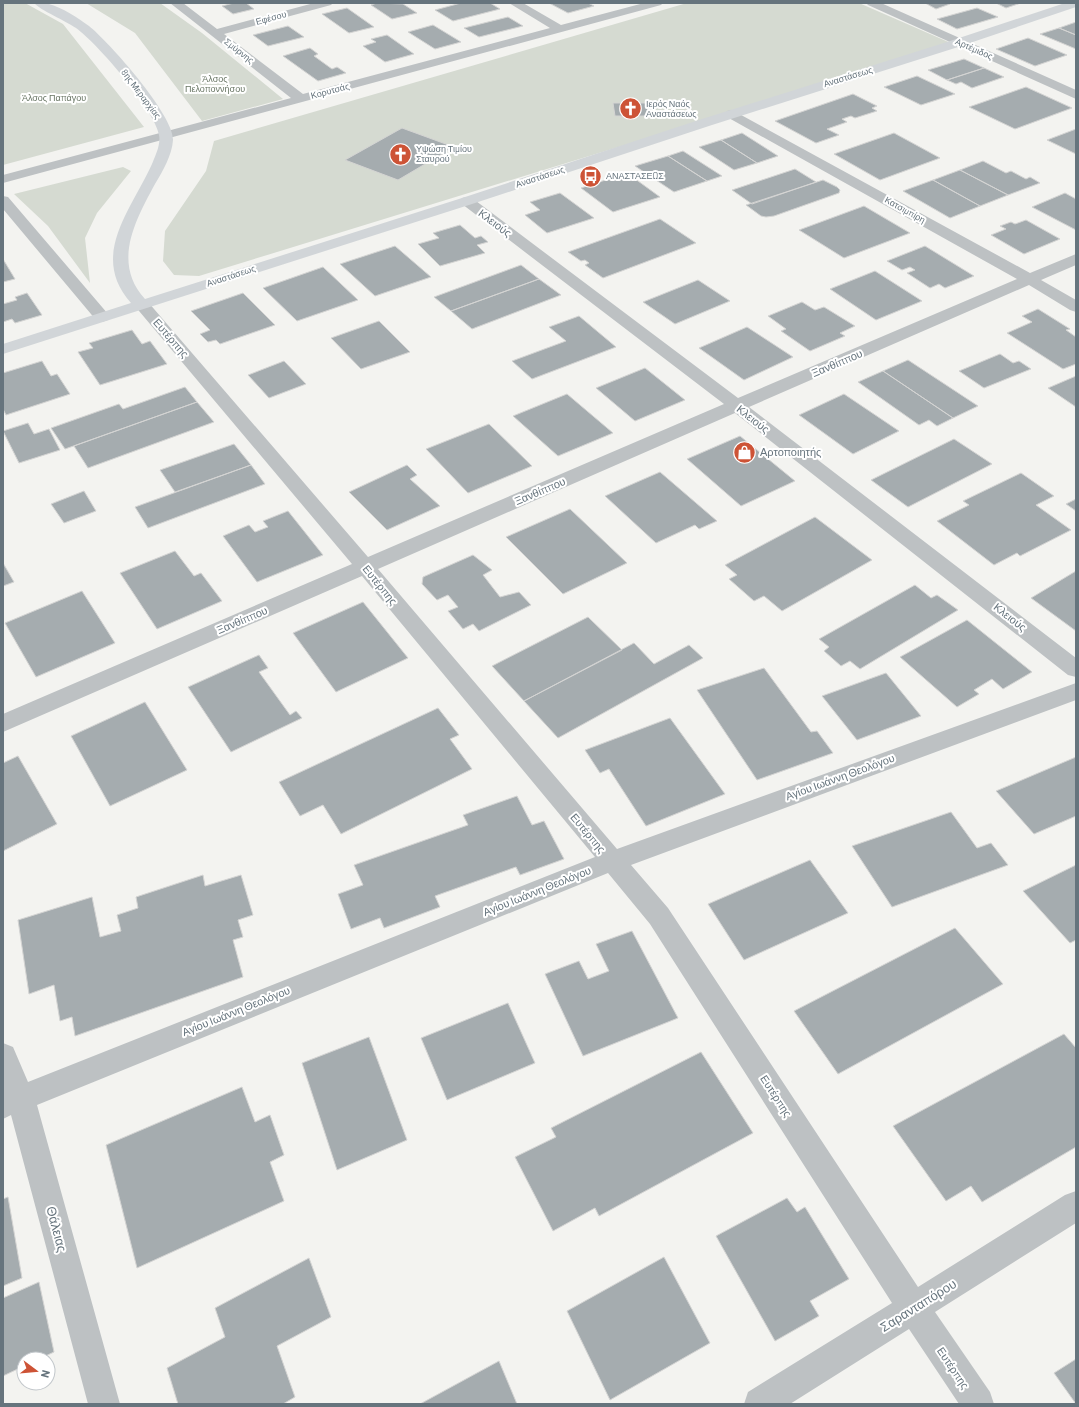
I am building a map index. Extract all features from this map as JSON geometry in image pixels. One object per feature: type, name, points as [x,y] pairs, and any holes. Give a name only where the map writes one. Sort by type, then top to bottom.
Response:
[{"type":"street","name":"8ης Μεραρχίας","points":[[40,3],[84,28],[101,45],[135,83],[162,123],[166,135]]},
{"type":"street","name":"Σμύρνης","points":[[176,3],[301,99]]},
{"type":"street","name":"Εφέσου","points":[[216,33],[327,3]]},
{"type":"street","points":[[515,3],[559,29]]},
{"type":"street","name":"Κορυτσάς","points":[[3,179],[657,3]]},
{"type":"street","name":"Αρτέμιδος","points":[[872,3],[1076,95]]},
{"type":"street","name":"Αναστάσεως","points":[[3,349],[467,201],[1076,3]]},
{"type":"street","name":"Κατσιμπίρη","points":[[732,114],[1029,279],[1076,307]]},
{"type":"street","points":[[142,305],[124,281],[120,253],[128,223],[162,157],[166,135]]},
{"type":"street","points":[[3,200],[102,317]]},
{"type":"street","name":"Κλειούς","points":[[467,201],[737,406],[1076,669]]},
{"type":"street","name":"Ξανθίππου","points":[[3,723],[1076,259]]},
{"type":"street","name":"Ευτέρπης","points":[[142,305],[366,567],[659,916],[913,1308],[978,1404]]},
{"type":"street","name":"Αγίου Ιωάννη Θεολόγου","points":[[12,1101],[612,861],[1076,691]]},
{"type":"street","name":"Θάλειας","points":[[3,1056],[12,1101],[104,1404]]},
{"type":"street","name":"Σαρανταπόρου","points":[[760,1404],[1076,1206]]},
{"type":"green space","name":"Άλσος Παπάγου","points":[[3,3],[25,3],[63,24],[144,127],[3,165]]},
{"type":"green space","name":"Άλσος Πελοποννήσου","points":[[86,3],[160,3],[202,33],[283,99],[202,121],[135,33]]},
{"type":"green space","points":[[687,3],[859,3],[953,44],[199,276],[174,275],[163,261],[165,231],[206,171],[214,141]]},
{"type":"green space","points":[[123,167],[131,171],[97,213],[85,238],[90,283],[48,226],[14,194]]},
{"type":"building","points":[[234,3],[246,3],[254,9],[233,14],[222,6]]},
{"type":"building","points":[[377,3],[403,4],[417,13],[392,19],[371,5]]},
{"type":"building","points":[[461,3],[490,3],[500,9],[453,21],[435,10]]},
{"type":"building","points":[[549,3],[588,3],[594,6],[568,13]]},
{"type":"building","points":[[925,3],[950,3],[950,4],[936,9]]},
{"type":"building","points":[[996,3],[1021,3],[1006,8]]},
{"type":"building","points":[[347,8],[374,27],[349,33],[322,14]]},
{"type":"building","points":[[977,8],[998,17],[957,29],[937,19]]},
{"type":"building","points":[[508,17],[523,26],[479,37],[464,28]]},
{"type":"building","points":[[1076,22],[1076,35],[1059,28]]},
{"type":"building","points":[[433,25],[461,42],[435,49],[408,32]]},
{"type":"building","points":[[288,26],[304,37],[268,46],[253,35]]},
{"type":"building","points":[[1059,28],[1076,35],[1076,49],[1040,34]]},
{"type":"building","points":[[387,35],[414,54],[385,62],[363,46],[376,42],[371,39]]},
{"type":"building","points":[[1028,38],[1067,55],[1035,66],[996,49]]},
{"type":"building","points":[[310,48],[318,54],[314,56],[332,69],[337,67],[346,73],[318,81],[283,56]]},
{"type":"building","points":[[964,59],[984,68],[947,80],[928,70]]},
{"type":"building","points":[[984,68],[1004,77],[972,88],[961,82],[956,84],[947,80]]},
{"type":"building","points":[[917,76],[955,94],[921,105],[884,87]]},
{"type":"building","points":[[1026,87],[1072,108],[1015,129],[969,107]]},
{"type":"building","points":[[853,94],[877,106],[872,108],[877,111],[855,118],[851,116],[842,119],[847,122],[827,129],[839,135],[816,143],[775,121]]},
{"type":"building","name":"Ιερός Ναός Αναστάσεως","points":[[613,103],[647,103],[649,116],[615,116]]},
{"type":"building","name":"Υψώση Τιμίου Σταυρού","points":[[402,128],[454,147],[398,180],[345,160]]},
{"type":"building","points":[[1076,129],[1076,154],[1047,140]]},
{"type":"building","points":[[742,133],[778,156],[757,163],[721,140]]},
{"type":"building","points":[[894,133],[940,158],[880,180],[834,154]]},
{"type":"building","points":[[721,140],[757,163],[734,170],[699,147]]},
{"type":"building","points":[[683,151],[722,176],[707,181],[668,156]]},
{"type":"building","points":[[668,156],[707,181],[674,192],[635,166]]},
{"type":"building","points":[[983,161],[1006,173],[1011,171],[1026,179],[1030,177],[1040,183],[1008,195],[960,170]]},
{"type":"building","points":[[795,169],[816,182],[752,204],[732,190]]},
{"type":"building","points":[[960,170],[1008,195],[980,206],[933,180]]},
{"type":"building","points":[[627,173],[660,197],[613,212],[581,188]]},
{"type":"building","points":[[823,180],[837,187],[840,190],[839,193],[774,216],[761,216],[746,205]]},
{"type":"building","points":[[933,180],[980,206],[950,218],[903,191]]},
{"type":"building","points":[[560,193],[594,218],[547,233],[525,215],[540,210],[530,202]]},
{"type":"building","points":[[1065,193],[1076,199],[1076,230],[1032,207]]},
{"type":"building","points":[[864,206],[910,233],[844,258],[799,230]]},
{"type":"building","points":[[660,219],[696,243],[603,278],[585,265],[589,263],[585,260],[581,261],[568,252]]},
{"type":"building","points":[[1026,220],[1060,239],[1024,254],[991,235],[1006,229],[1000,226],[1011,222],[1015,224]]},
{"type":"building","points":[[460,225],[475,238],[481,236],[488,242],[477,245],[485,253],[440,266],[418,244],[439,238],[433,233]]},
{"type":"building","points":[[395,246],[431,277],[375,296],[340,264]]},
{"type":"building","points":[[925,246],[974,276],[945,288],[939,284],[930,288],[907,273],[915,270],[910,267],[902,270],[887,261]]},
{"type":"building","points":[[3,259],[15,279],[3,282]]},
{"type":"building","points":[[521,265],[539,279],[451,311],[434,297]]},
{"type":"building","points":[[323,267],[358,300],[297,321],[263,288]]},
{"type":"building","points":[[875,271],[922,301],[876,320],[830,289]]},
{"type":"building","points":[[539,279],[561,295],[472,329],[451,311]]},
{"type":"building","points":[[698,280],[730,301],[675,324],[643,302]]},
{"type":"building","points":[[27,293],[42,315],[15,323],[12,319],[3,322],[3,304],[17,300],[15,297]]},
{"type":"building","points":[[243,293],[275,325],[220,344],[216,340],[208,342],[200,334],[210,330],[191,311]]},
{"type":"building","points":[[802,302],[815,310],[824,307],[855,326],[840,333],[845,336],[810,351],[781,331],[786,329],[768,316]]},
{"type":"building","points":[[1038,309],[1070,329],[1066,330],[1076,337],[1076,364],[1063,369],[1007,333],[1032,322],[1022,316]]},
{"type":"building","points":[[579,316],[616,347],[532,379],[512,361],[566,341],[549,327]]},
{"type":"building","points":[[379,321],[410,352],[361,369],[331,338]]},
{"type":"building","points":[[747,327],[793,357],[744,380],[699,348]]},
{"type":"building","points":[[132,330],[142,344],[150,341],[167,364],[100,385],[78,352],[93,348],[89,343]]},
{"type":"building","points":[[1000,354],[1013,363],[1019,361],[1031,369],[984,388],[959,371]]},
{"type":"building","points":[[908,360],[978,406],[953,418],[883,371]]},
{"type":"building","points":[[42,361],[51,376],[57,374],[70,394],[6,415],[3,409],[3,373]]},
{"type":"building","points":[[284,361],[306,384],[269,398],[248,375]]},
{"type":"building","points":[[645,368],[685,400],[635,421],[596,388]]},
{"type":"building","points":[[883,371],[953,418],[937,426],[929,420],[919,425],[858,382]]},
{"type":"building","points":[[1076,376],[1076,407],[1048,388]]},
{"type":"building","points":[[185,387],[197,402],[65,449],[51,428],[119,404],[123,409]]},
{"type":"building","points":[[567,394],[613,433],[558,456],[513,416]]},
{"type":"building","points":[[844,394],[899,431],[853,454],[799,415]]},
{"type":"building","points":[[197,402],[214,422],[88,468],[74,446]]},
{"type":"building","points":[[28,423],[34,434],[49,429],[60,450],[19,463],[3,431]]},
{"type":"building","points":[[489,424],[532,466],[468,493],[426,449]]},
{"type":"building","points":[[740,436],[795,481],[741,506],[687,459]]},
{"type":"building","points":[[954,439],[992,464],[908,507],[871,480]]},
{"type":"building","points":[[234,444],[251,465],[175,492],[160,470]]},
{"type":"building","points":[[251,465],[265,484],[148,528],[135,507]]},
{"type":"building","points":[[407,465],[417,475],[410,479],[440,506],[387,530],[349,492]]},
{"type":"building","points":[[660,472],[717,521],[699,529],[695,525],[656,543],[605,496]]},
{"type":"building","points":[[1021,473],[1054,496],[1036,505],[1071,530],[1020,556],[1017,553],[994,565],[937,521],[969,505],[963,501]]},
{"type":"building","points":[[84,491],[96,511],[64,523],[51,504]]},
{"type":"building","points":[[1076,499],[1076,511],[1066,504]]},
{"type":"building","points":[[570,509],[627,563],[563,594],[506,537]]},
{"type":"building","points":[[288,511],[323,555],[257,582],[223,536],[249,525],[255,532],[268,527],[263,521]]},
{"type":"building","points":[[815,517],[872,560],[782,611],[764,596],[754,601],[729,579],[737,575],[725,565]]},
{"type":"building","points":[[175,551],[194,576],[201,573],[222,601],[157,629],[120,573]]},
{"type":"building","points":[[473,555],[492,570],[483,575],[500,597],[519,592],[531,605],[479,631],[473,624],[463,629],[448,611],[458,607],[448,595],[437,600],[422,584],[423,577]]},
{"type":"building","points":[[3,563],[14,582],[3,586]]},
{"type":"building","points":[[1076,571],[1076,631],[1031,598]]},
{"type":"building","points":[[915,585],[931,598],[937,595],[958,610],[860,669],[850,661],[841,666],[824,651],[829,647],[819,639]]},
{"type":"building","points":[[82,591],[115,643],[36,677],[5,623]]},
{"type":"building","points":[[363,602],[408,658],[336,692],[293,633]]},
{"type":"building","points":[[588,617],[622,650],[524,701],[492,666]]},
{"type":"building","points":[[967,620],[1032,672],[1003,689],[992,679],[974,690],[979,694],[957,707],[900,657]]},
{"type":"building","points":[[634,643],[654,664],[689,645],[703,658],[558,738],[524,701]]},
{"type":"building","points":[[259,655],[268,668],[259,672],[290,715],[296,711],[302,718],[231,752],[188,687]]},
{"type":"building","points":[[764,668],[811,732],[817,731],[833,753],[757,780],[697,690]]},
{"type":"building","points":[[886,673],[921,716],[857,740],[822,696]]},
{"type":"building","points":[[145,702],[187,770],[110,806],[71,736]]},
{"type":"building","points":[[438,708],[459,735],[450,739],[472,769],[341,834],[323,805],[300,816],[279,782]]},
{"type":"building","points":[[670,718],[725,794],[646,826],[609,769],[600,773],[585,750]]},
{"type":"building","points":[[18,756],[57,824],[3,851],[3,763]]},
{"type":"building","points":[[1076,757],[1076,816],[1034,834],[996,791]]},
{"type":"building","points":[[517,796],[532,825],[544,821],[564,859],[520,875],[516,867],[435,896],[440,907],[384,928],[380,918],[351,929],[338,894],[363,885],[354,865],[468,825],[463,815]]},
{"type":"building","points":[[951,812],[977,848],[991,843],[1008,865],[892,907],[852,846]]},
{"type":"building","points":[[810,860],[848,913],[744,960],[708,904]]},
{"type":"building","points":[[1076,865],[1076,940],[1070,943],[1023,891]]},
{"type":"building","points":[[203,875],[205,886],[241,875],[253,915],[238,920],[243,937],[233,940],[243,977],[75,1036],[72,1017],[60,1021],[54,985],[29,994],[18,920],[92,897],[100,937],[121,931],[117,915],[138,908],[136,897]]},
{"type":"building","points":[[955,928],[1003,984],[838,1074],[794,1011]]},
{"type":"building","points":[[632,931],[678,1018],[583,1056],[545,974],[579,961],[588,979],[609,971],[596,944]]},
{"type":"building","points":[[508,1003],[535,1063],[447,1100],[421,1038]]},
{"type":"building","points":[[1064,1034],[1076,1048],[1076,1147],[982,1202],[971,1186],[946,1201],[893,1126]]},
{"type":"building","points":[[369,1037],[407,1140],[337,1170],[302,1063]]},
{"type":"building","points":[[701,1052],[753,1133],[599,1216],[595,1208],[553,1231],[515,1157],[556,1137],[551,1128]]},
{"type":"building","points":[[242,1087],[255,1122],[270,1115],[284,1155],[270,1162],[284,1201],[137,1268],[106,1145]]},
{"type":"building","points":[[8,1197],[22,1278],[3,1286],[3,1199]]},
{"type":"building","points":[[787,1198],[797,1212],[805,1207],[849,1279],[810,1301],[819,1316],[775,1341],[716,1236]]},
{"type":"building","points":[[664,1257],[710,1343],[610,1400],[567,1311]]},
{"type":"building","points":[[309,1258],[331,1317],[277,1346],[295,1397],[283,1404],[178,1404],[167,1368],[225,1337],[215,1308]]},
{"type":"building","points":[[39,1282],[54,1351],[16,1351],[16,1370],[3,1376],[3,1298]]},
{"type":"building","points":[[1076,1359],[1076,1404],[1054,1373]]},
{"type":"building","points":[[499,1361],[517,1404],[420,1404]]},
{"type":"place","name":"Ιερός Ναός Αναστάσεως","points":[[631,109]]},
{"type":"place","name":"Υψώση Τιμίου Σταυρού","points":[[400,154]]},
{"type":"place","name":"ΑΝΑΣΤΑΣΕΩΣ","points":[[590,176]]},
{"type":"place","name":"Αρτοποιητής","points":[[744,452]]}]
